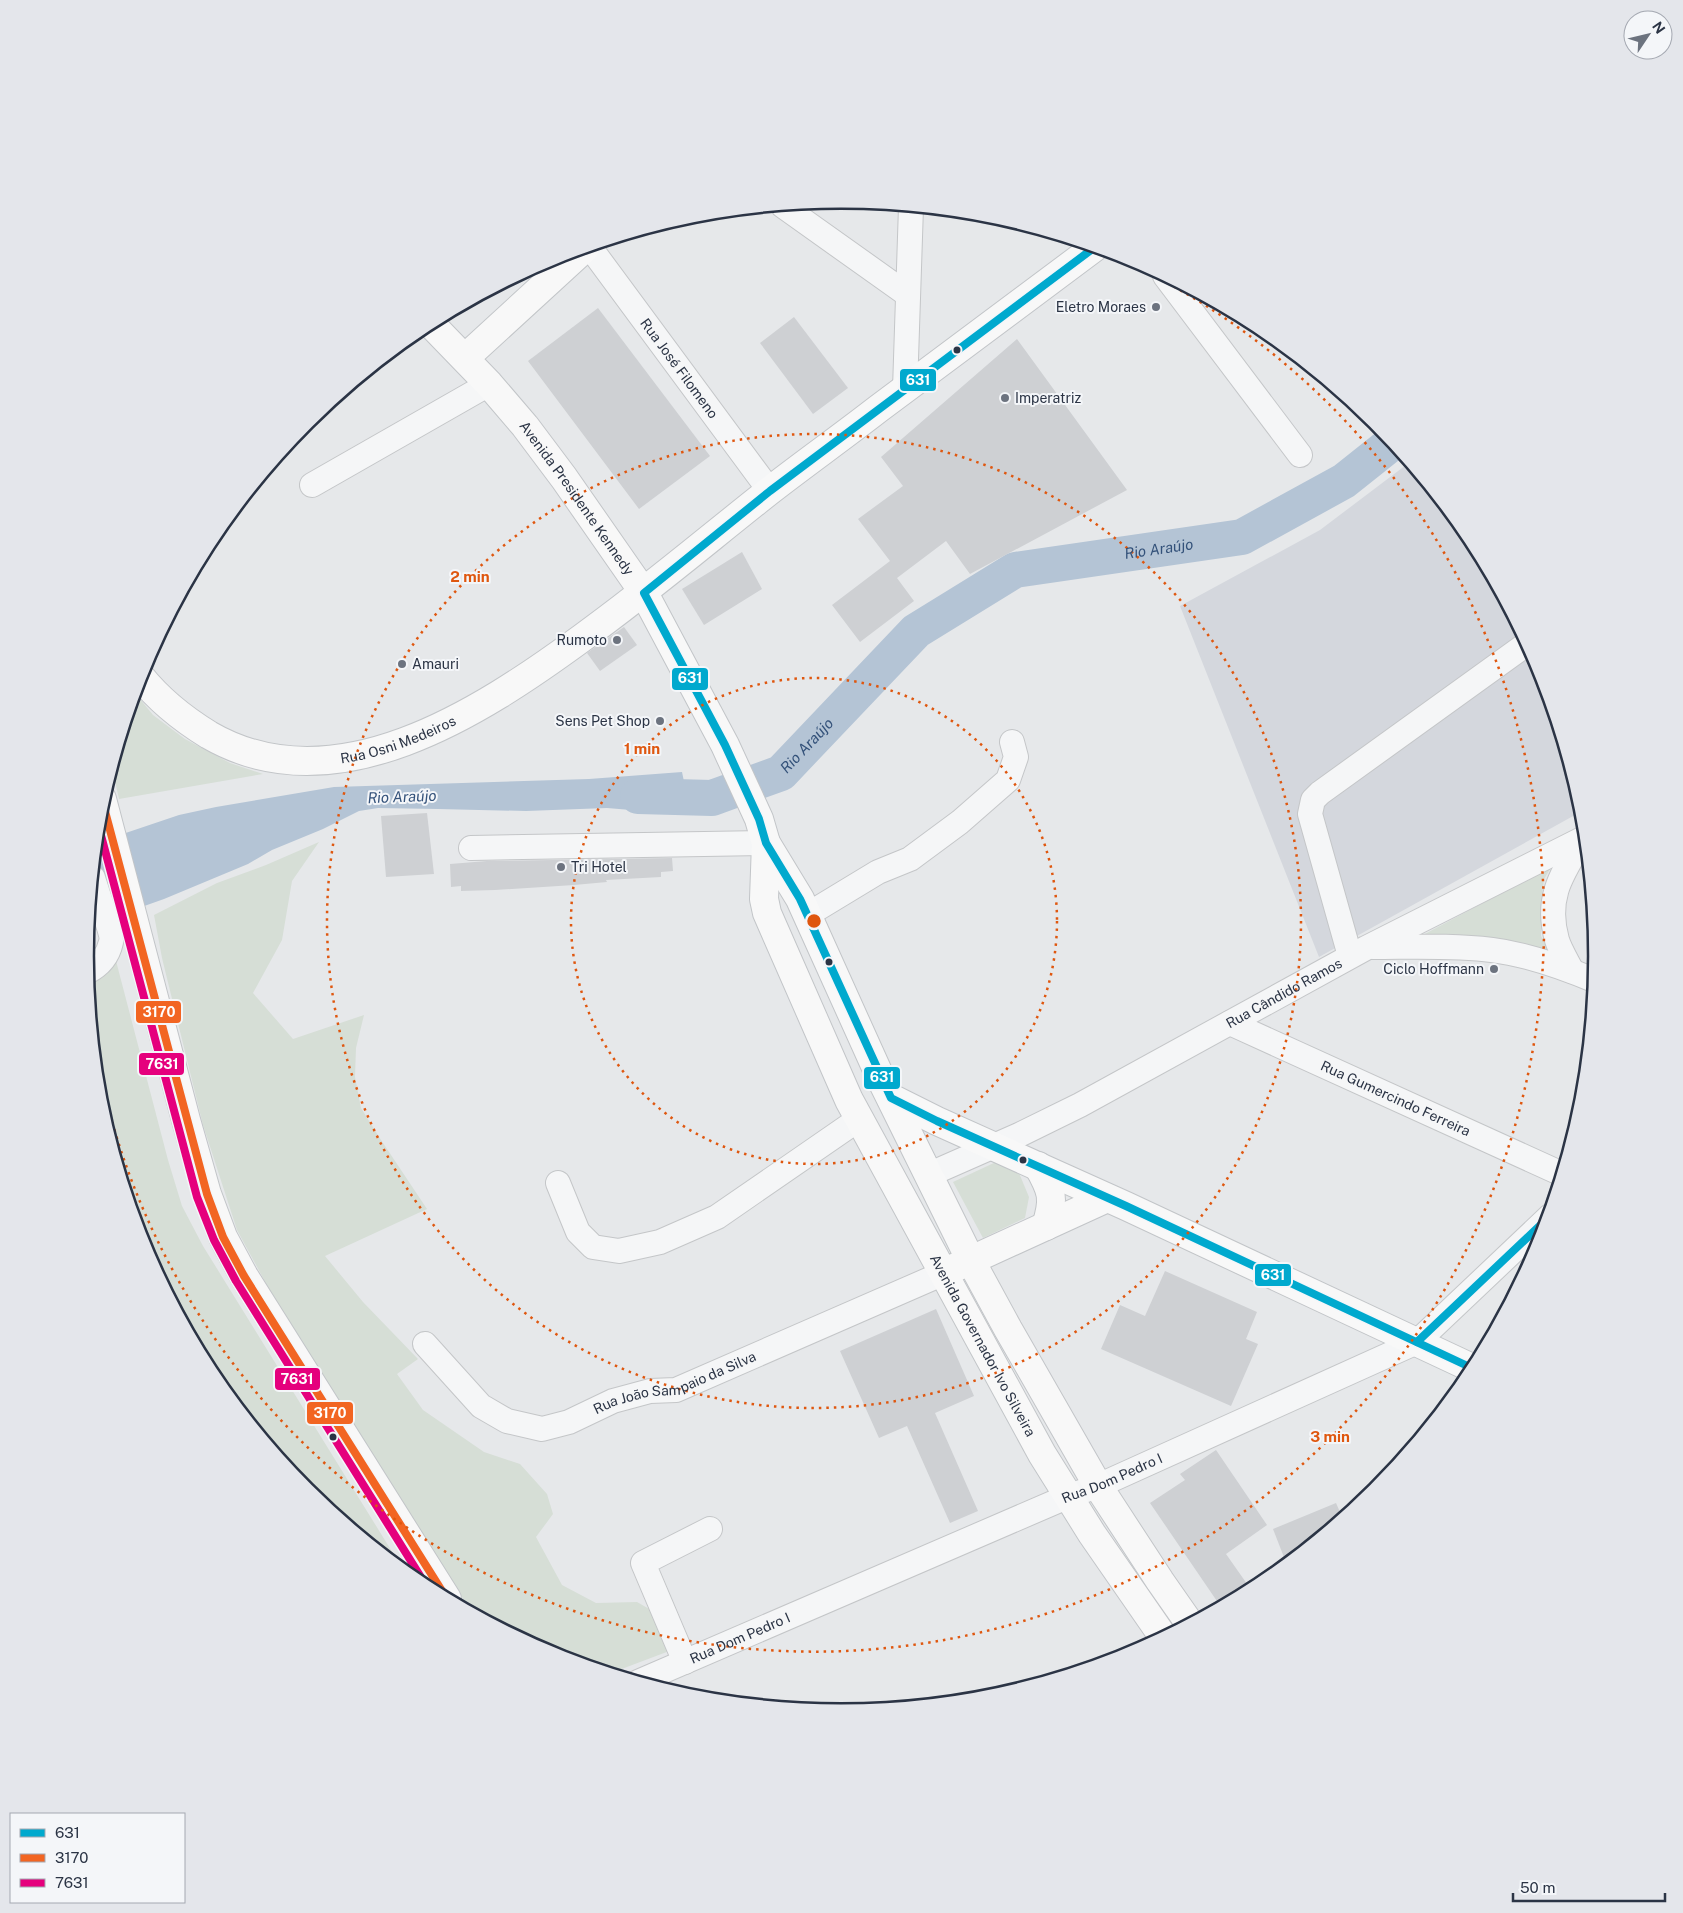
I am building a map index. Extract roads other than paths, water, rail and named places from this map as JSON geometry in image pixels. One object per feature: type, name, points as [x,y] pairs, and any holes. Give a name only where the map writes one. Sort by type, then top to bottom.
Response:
[{"type":"main road","name":"Rua Osni Medeiros","points":[[146,683],[152,691],[188,722],[222,742],[251,754],[285,760],[319,761],[355,756],[425,734],[466,714],[546,665],[644,593],[770,490],[1090,251]]},
{"type":"main road","points":[[465,358],[573,259]]},
{"type":"main road","name":"Avenida Presidente Kennedy","points":[[436,329],[489,384],[525,426],[564,478],[644,593],[725,745],[762,831]]},
{"type":"main road","points":[[107,816],[186,1120],[207,1194],[223,1237],[244,1276],[439,1586]]},
{"type":"main road","points":[[762,831],[808,915],[890,1098],[971,1261],[1098,1486],[1187,1619]]},
{"type":"main road","name":"Avenida Governador Ivo Silveira","points":[[762,831],[764,899],[767,913],[849,1100],[1042,1454],[1092,1534],[1160,1632]]},
{"type":"main road","points":[[890,1098],[1467,1366]]},
{"type":"main road","points":[[1038,1166],[1049,1185],[1052,1206],[1046,1226]]},
{"type":"main road","points":[[944,1273],[1107,1198]]},
{"type":"street","points":[[789,210],[908,295]]},
{"type":"street","points":[[905,389],[911,212]]},
{"type":"street","name":"Rua José Filomeno","points":[[593,251],[770,490]]},
{"type":"street","points":[[1173,286],[1300,455]]},
{"type":"street","points":[[312,485],[489,384]]},
{"type":"street","points":[[1522,647],[1320,793],[1313,800],[1310,814],[1358,952],[1580,840]]},
{"type":"street","points":[[808,915],[878,872],[910,859],[960,822],[1008,780],[1016,757],[1012,742]]},
{"type":"street","points":[[471,848],[762,831]]},
{"type":"street","points":[[1572,971],[1558,941],[1553,920],[1553,901],[1560,876],[1580,844]]},
{"type":"street","points":[[94,968],[104,958],[112,941],[97,891]]},
{"type":"street","name":"Rua Cândido Ramos","points":[[928,1175],[1080,1105],[1358,952],[1444,947],[1494,950],[1572,971],[1589,978]]},
{"type":"street","name":"Rua Gumercindo Ferreira","points":[[1230,1023],[1557,1172]]},
{"type":"street","points":[[558,1183],[578,1232],[593,1247],[619,1251],[660,1242],[718,1217],[859,1119]]},
{"type":"street","name":"Rua Dom Pedro I","points":[[646,1678],[1069,1496],[1098,1486],[1417,1342],[1538,1227]]},
{"type":"street","name":"Rua João Sampaio da Silva","points":[[425,1344],[481,1406],[507,1420],[542,1429],[569,1422],[613,1401],[650,1391],[676,1390],[944,1273]]},
{"type":"street","points":[[685,1662],[643,1563],[710,1530]]},
{"type":"water","points":[[682,772],[691,815],[607,808],[526,811],[378,808],[359,811],[323,829],[272,850],[248,864],[164,899],[95,924],[103,841],[179,815],[334,787],[589,779]]},
{"type":"waterway","name":"Rio Araújo","points":[[638,796],[712,798],[781,773],[916,631],[1015,570],[1242,537],[1344,481],[1388,446]]},
{"type":"place","name":"Eletro Moraes","points":[[1156,307]]},
{"type":"place","name":"Imperatriz","points":[[1005,398]]},
{"type":"place","name":"Rumoto","points":[[617,640]]},
{"type":"place","name":"Amauri","points":[[402,664]]},
{"type":"place","name":"Sens Pet Shop","points":[[660,721]]},
{"type":"place","name":"Tri Hotel","points":[[561,867]]},
{"type":"place","name":"Ciclo Hoffmann","points":[[1494,969]]}]
